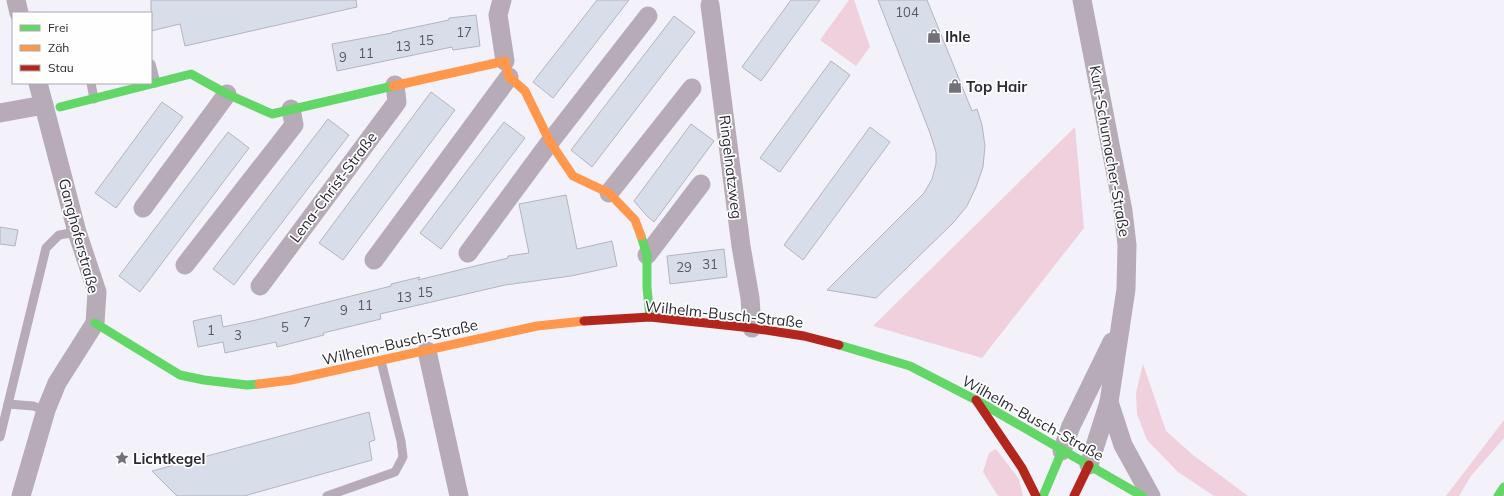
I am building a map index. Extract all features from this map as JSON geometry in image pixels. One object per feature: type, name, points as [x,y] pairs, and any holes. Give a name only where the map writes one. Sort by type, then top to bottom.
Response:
[{"type":"main road","points":[[152,83],[191,74],[227,94],[272,114],[395,85],[507,69],[525,91],[550,142],[573,176],[609,193],[634,220],[647,255],[647,288],[650,317]]},
{"type":"main road","points":[[52,106],[94,99],[149,84]]},
{"type":"main road","name":"Wilhelm-Busch-Straße","points":[[95,323],[180,375],[204,380],[247,385],[282,382],[537,326],[650,317],[752,328],[804,336],[910,366],[976,400],[1142,496]]},
{"type":"main road","points":[[976,400],[1022,468],[1036,496]]},
{"type":"main road","points":[[1043,496],[1062,451]]},
{"type":"main road","points":[[1074,496],[1089,465]]},
{"type":"main road","points":[[1498,496],[1504,487]]},
{"type":"street","points":[[16,0],[19,12]]},
{"type":"street","points":[[374,260],[507,69],[498,15],[502,0]]},
{"type":"street","name":"Kurt-Schumacher-Straße","points":[[1082,0],[1123,211],[1127,245],[1126,289],[1109,402],[1089,465]]},
{"type":"street","name":"Ringelnatzweg","points":[[710,5],[741,246],[750,298],[752,328]]},
{"type":"street","points":[[468,253],[550,142],[648,16]]},
{"type":"street","name":"Ganghoferstraße","points":[[21,496],[46,410],[57,384],[95,323],[97,292],[77,232],[52,106],[39,84]]},
{"type":"street","name":"Lena-Christ-Straße","points":[[260,286],[396,102],[395,85]]},
{"type":"street","points":[[609,193],[692,88]]},
{"type":"street","points":[[143,208],[227,94]]},
{"type":"street","points":[[0,113],[52,106]]},
{"type":"street","points":[[185,265],[294,125],[291,109]]},
{"type":"street","points":[[647,255],[700,184]]},
{"type":"street","name":"Kurt-Schumacher-Straße","points":[[1062,451],[1071,426],[1120,327]]},
{"type":"street","points":[[427,351],[459,496]]},
{"type":"street","name":"Kurt-Schumacher-Straße","points":[[1109,402],[1123,444],[1151,496]]},
{"type":"lane","points":[[152,68],[156,82]]},
{"type":"lane","points":[[91,84],[94,99]]},
{"type":"lane","points":[[0,437],[46,248],[59,235],[77,232]]},
{"type":"lane","points":[[332,495],[395,472],[403,457],[401,441],[381,361]]},
{"type":"lane","points":[[8,404],[33,406],[46,410]]},
{"type":"shaded area","points":[[849,0],[854,0],[870,47],[856,66],[820,40]]},
{"type":"shaded area","points":[[1075,127],[1084,228],[982,358],[873,326]]},
{"type":"shaded area","points":[[1143,364],[1166,431],[1193,455],[1248,496],[1214,496],[1178,472],[1147,440],[1137,414],[1136,393]]},
{"type":"shaded area","points":[[1504,420],[1504,438],[1471,476],[1459,496],[1446,496]]},
{"type":"shaded area","points":[[996,449],[1019,479],[1023,496],[998,496],[983,472],[989,453]]},
{"type":"building","points":[[151,0],[356,0],[357,7],[185,46],[180,24],[152,31]]},
{"type":"building","points":[[597,0],[629,0],[553,98],[533,82]]},
{"type":"building","points":[[791,0],[820,0],[761,81],[742,67]]},
{"type":"building","points":[[878,0],[927,0],[972,111],[977,109],[982,125],[985,146],[983,167],[967,206],[953,223],[876,298],[827,290],[924,193],[932,179],[936,164],[936,152],[930,133]]},
{"type":"building","points":[[476,15],[480,46],[453,50],[452,47],[337,71],[332,44],[392,33],[449,20],[449,18]]},
{"type":"building","points":[[674,16],[695,32],[592,167],[571,150]]},
{"type":"building","points":[[831,61],[850,75],[780,172],[760,158]]},
{"type":"building","points":[[431,92],[455,110],[343,260],[319,243]]},
{"type":"building","points":[[162,102],[183,117],[116,208],[95,193]]},
{"type":"building","points":[[328,119],[349,135],[234,285],[213,269]]},
{"type":"building","points":[[504,122],[525,138],[441,249],[420,233]]},
{"type":"building","points":[[691,124],[714,141],[654,222],[634,201]]},
{"type":"building","points":[[870,127],[890,142],[803,260],[784,245]]},
{"type":"building","points":[[228,132],[249,148],[140,292],[119,276]]},
{"type":"building","points":[[566,195],[577,249],[612,241],[617,266],[571,276],[505,285],[380,314],[381,319],[323,333],[324,335],[277,347],[276,342],[225,353],[223,342],[198,347],[193,321],[221,315],[223,327],[391,286],[391,284],[420,277],[418,280],[508,258],[508,256],[529,253],[519,204]]},
{"type":"building","points":[[0,227],[18,230],[15,246],[0,244]]},
{"type":"building","points":[[724,249],[727,277],[670,284],[667,256]]},
{"type":"building","points":[[369,412],[375,440],[369,442],[372,460],[244,496],[177,496],[152,471]]},
{"type":"traffic: fast","points":[[152,84],[191,74],[227,94],[272,114],[393,86]]},
{"type":"traffic: fast","points":[[60,107],[151,84]]},
{"type":"traffic: fast","points":[[641,236],[647,255],[647,288],[650,317]]},
{"type":"traffic: fast","points":[[95,323],[180,375],[204,380],[247,385],[259,384]]},
{"type":"traffic: fast","points":[[839,345],[910,366],[976,400],[1142,496]]},
{"type":"traffic: fast","points":[[1043,496],[1062,451]]},
{"type":"traffic: fast","points":[[1498,496],[1504,487]]},
{"type":"traffic: slow","points":[[393,86],[505,61],[509,77],[525,91],[550,142],[573,176],[609,193],[635,220],[641,236]]},
{"type":"traffic: slow","points":[[259,384],[291,380],[537,326],[584,321]]},
{"type":"traffic: jam","points":[[584,321],[650,317],[752,328],[804,336],[839,345]]},
{"type":"traffic: jam","points":[[976,400],[1022,468],[1036,496]]},
{"type":"traffic: jam","points":[[1074,496],[1089,465]]},
{"type":"place","name":"Ihle","points":[[934,36]]},
{"type":"place","name":"Top Hair","points":[[955,86]]},
{"type":"place","name":"Lichtkegel","points":[[122,458]]}]
